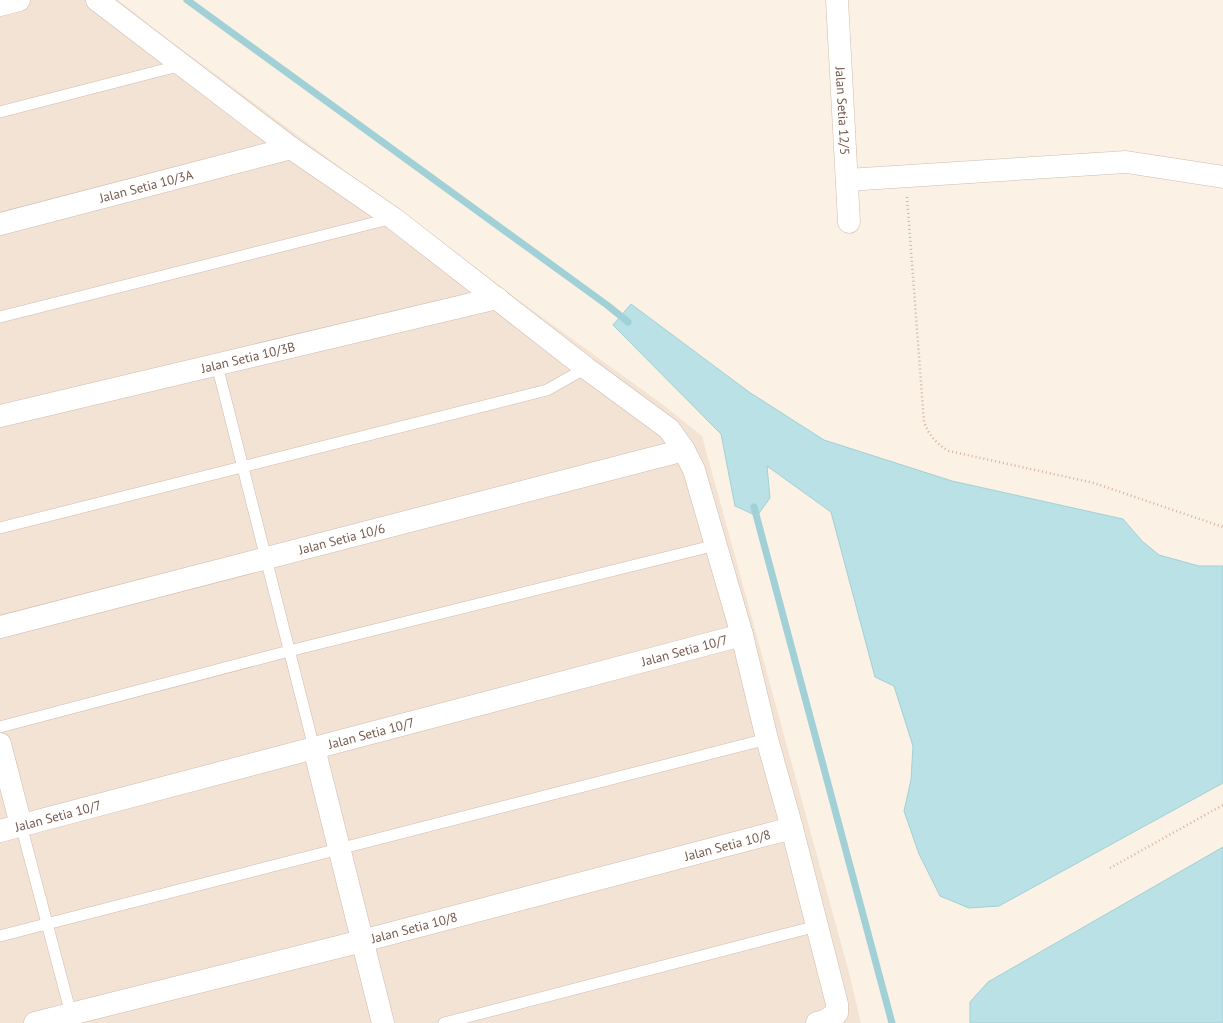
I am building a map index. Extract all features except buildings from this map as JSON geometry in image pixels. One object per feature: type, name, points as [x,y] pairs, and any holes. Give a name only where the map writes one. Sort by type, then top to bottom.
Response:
[{"type":"street","points":[[0,5],[19,0]]},
{"type":"street","points":[[97,0],[291,148],[393,218],[586,368],[669,429],[684,450],[694,470],[742,635],[767,739],[792,828],[836,1004],[837,1013],[825,1021],[818,1023]]},
{"type":"street","name":"Jalan Setia 12/5","points":[[837,0],[849,222]]},
{"type":"street","name":"Jalan Setia 10/3A","points":[[0,224],[291,148]]},
{"type":"street","points":[[847,180],[1126,162],[1223,177]]},
{"type":"street","name":"Jalan Setia 10/3B","points":[[0,416],[497,298]]},
{"type":"street","name":"Jalan Setia 10/6","points":[[0,628],[684,450]]},
{"type":"street","name":"Jalan Setia 10/7","points":[[0,831],[742,635]]},
{"type":"street","points":[[0,744],[21,825]]},
{"type":"street","points":[[314,748],[383,1023]]},
{"type":"street","name":"Jalan Setia 10/8","points":[[35,1023],[72,1018],[792,828]]},
{"type":"lane","points":[[0,112],[183,65]]},
{"type":"lane","points":[[0,317],[393,218]]},
{"type":"lane","points":[[217,364],[314,748]]},
{"type":"lane","points":[[0,528],[547,390],[586,368]]},
{"type":"lane","points":[[0,727],[289,651],[716,545]]},
{"type":"lane","points":[[0,936],[767,739]]},
{"type":"lane","points":[[21,825],[72,1018]]},
{"type":"lane","points":[[444,1023],[817,926]]},
{"type":"path","points":[[906,176],[924,422],[928,431],[940,446],[949,451],[1094,483],[1223,527]]},
{"type":"path","points":[[1110,868],[1223,805]]},
{"type":"shaded area","points":[[0,0],[118,0],[168,39],[532,310],[662,404],[702,436],[848,969],[861,1023],[0,1023]]},
{"type":"water","points":[[631,304],[749,392],[824,440],[952,481],[1123,519],[1142,541],[1159,555],[1199,566],[1223,566],[1223,783],[999,906],[969,908],[940,896],[919,854],[904,811],[911,780],[913,746],[894,686],[875,677],[831,512],[767,466],[770,498],[757,516],[735,506],[721,434],[613,325]]},
{"type":"water","points":[[1223,847],[1223,1023],[970,1023],[970,1002],[988,982]]},
{"type":"waterway","points":[[187,0],[607,305],[628,322]]},
{"type":"waterway","points":[[754,507],[892,1023]]}]
